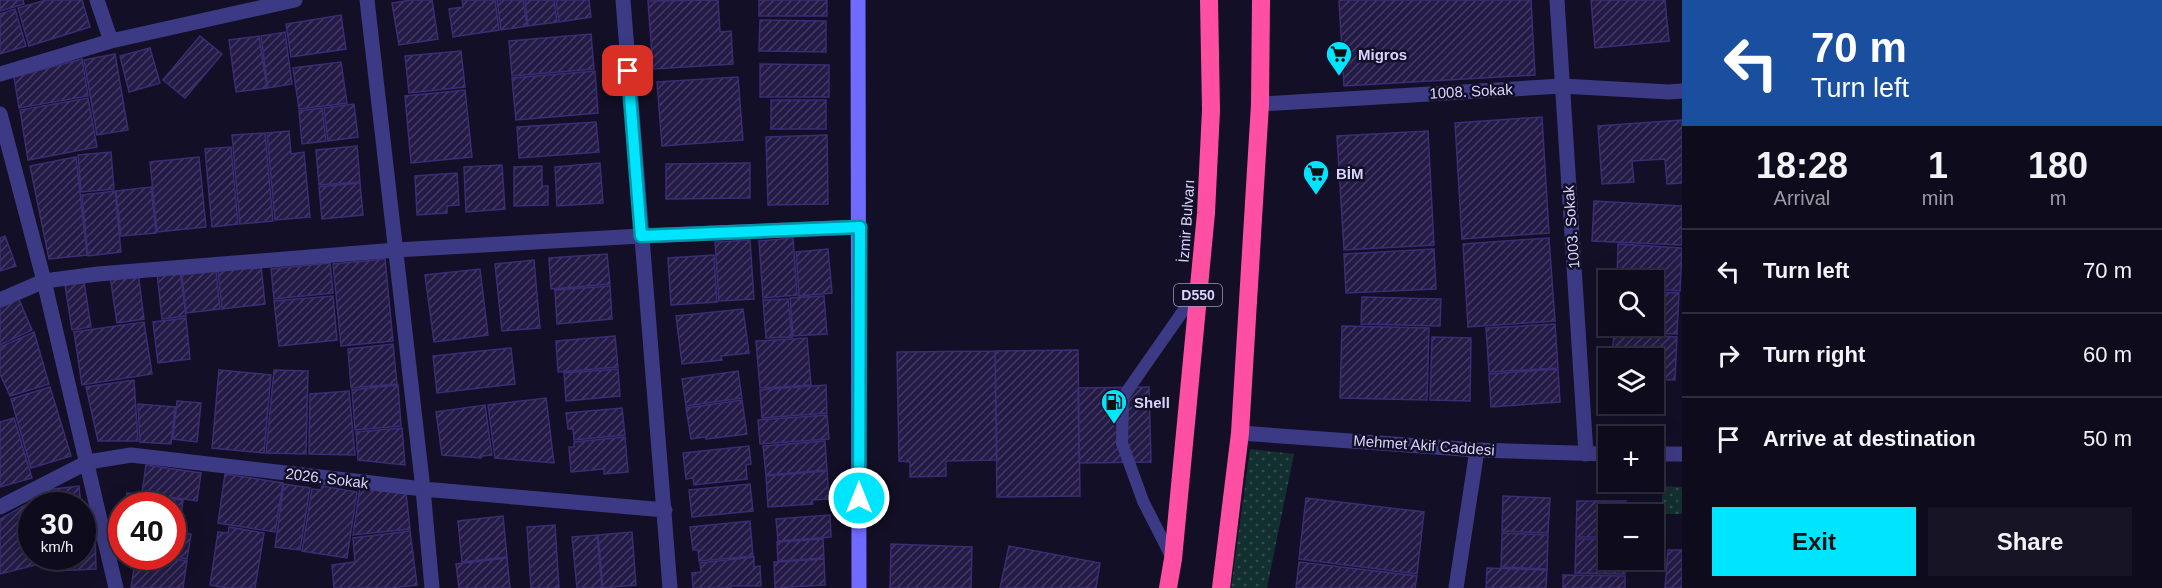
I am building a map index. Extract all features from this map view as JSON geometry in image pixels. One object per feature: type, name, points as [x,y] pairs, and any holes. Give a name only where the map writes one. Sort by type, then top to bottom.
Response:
[{"type":"highway","name":"İzmir Bulvarı","points":[[1168,588],[1173,559],[1206,213],[1211,110],[1209,0]]},
{"type":"highway","points":[[1221,588],[1240,433],[1260,104],[1261,0]]},
{"type":"street","points":[[97,0],[111,41]]},
{"type":"street","points":[[0,74],[111,41],[295,0]]},
{"type":"street","points":[[368,0],[432,588]]},
{"type":"street","points":[[623,0],[670,588]]},
{"type":"street","points":[[858,0],[859,588]]},
{"type":"street","name":"1003. Sokak","points":[[1557,0],[1586,454]]},
{"type":"street","name":"1008. Sokak","points":[[1260,104],[1562,86],[1682,91]]},
{"type":"street","points":[[0,114],[44,281],[116,588]]},
{"type":"street","points":[[0,300],[44,281],[98,274],[396,250],[641,236],[860,227]]},
{"type":"street","name":"Mehmet Akif Caddesi","points":[[1240,433],[1477,450],[1598,454]]},
{"type":"street","points":[[1456,588],[1477,450]]},
{"type":"street","points":[[1664,454],[1682,454]]},
{"type":"street","name":"2026. Sokak","points":[[0,507],[88,462],[131,456],[423,489],[665,510]]},
{"type":"lane","points":[[1173,559],[1143,501],[1122,443],[1123,397],[1199,288]]},
{"type":"green space","points":[[1250,449],[1294,454],[1267,588],[1231,588]]},
{"type":"green space","points":[[1664,486],[1682,487],[1682,514],[1664,514],[1664,504],[1662,504]]},
{"type":"building","points":[[0,0],[23,0],[24,4],[0,11]]},
{"type":"building","points":[[46,0],[82,0],[90,27],[29,46],[18,8]]},
{"type":"building","points":[[432,0],[438,39],[399,45],[392,3]]},
{"type":"building","points":[[462,0],[495,0],[499,30],[453,37],[449,9],[463,7]]},
{"type":"building","points":[[497,0],[523,0],[527,26],[501,30]]},
{"type":"building","points":[[525,0],[554,0],[557,22],[528,26]]},
{"type":"building","points":[[556,0],[589,0],[591,17],[559,22]]},
{"type":"building","points":[[718,0],[720,32],[731,31],[733,64],[653,69],[648,1]]},
{"type":"building","points":[[759,0],[827,0],[827,16],[759,16]]},
{"type":"building","points":[[1339,0],[1531,0],[1535,75],[1344,86]]},
{"type":"building","points":[[1591,0],[1665,0],[1669,41],[1595,48]]},
{"type":"building","points":[[15,9],[26,46],[0,54],[0,14]]},
{"type":"building","points":[[341,15],[346,49],[291,57],[286,24]]},
{"type":"building","points":[[760,20],[826,21],[826,52],[759,51]]},
{"type":"building","points":[[285,32],[292,84],[268,88],[261,36]]},
{"type":"building","points":[[591,34],[594,69],[512,76],[509,41]]},
{"type":"building","points":[[200,36],[222,54],[185,98],[163,80]]},
{"type":"building","points":[[259,36],[267,88],[236,92],[229,40]]},
{"type":"building","points":[[150,48],[160,83],[129,92],[120,56]]},
{"type":"building","points":[[461,51],[465,87],[409,93],[405,56]]},
{"type":"building","points":[[115,54],[128,130],[97,135],[84,60]]},
{"type":"building","points":[[82,59],[88,96],[19,108],[14,77]]},
{"type":"building","points":[[341,62],[347,103],[299,109],[293,68]]},
{"type":"building","points":[[760,64],[829,65],[829,97],[760,97]]},
{"type":"building","points":[[595,71],[598,113],[516,120],[512,78]]},
{"type":"building","points":[[738,77],[743,140],[662,146],[657,82]]},
{"type":"building","points":[[465,90],[472,157],[411,163],[405,96]]},
{"type":"building","points":[[88,98],[97,147],[28,160],[20,110]]},
{"type":"building","points":[[771,100],[826,100],[826,129],[771,129]]},
{"type":"building","points":[[354,104],[358,137],[328,141],[324,108]]},
{"type":"building","points":[[322,108],[326,141],[302,144],[299,111]]},
{"type":"building","points":[[1542,117],[1549,233],[1462,239],[1455,123]]},
{"type":"building","points":[[1682,120],[1682,183],[1667,184],[1665,159],[1632,161],[1634,182],[1602,184],[1598,126]]},
{"type":"building","points":[[596,122],[599,152],[519,158],[517,127]]},
{"type":"building","points":[[289,131],[291,154],[304,152],[310,217],[275,220],[267,133]]},
{"type":"building","points":[[1428,131],[1434,245],[1344,250],[1337,136]]},
{"type":"building","points":[[265,133],[273,221],[240,224],[232,135]]},
{"type":"building","points":[[827,135],[828,204],[768,205],[766,137]]},
{"type":"building","points":[[357,146],[360,182],[319,185],[316,150]]},
{"type":"building","points":[[231,147],[238,224],[212,227],[205,149]]},
{"type":"building","points":[[111,152],[114,189],[81,192],[78,155]]},
{"type":"building","points":[[76,157],[87,255],[49,259],[30,166]]},
{"type":"building","points":[[199,157],[206,227],[157,232],[150,162]]},
{"type":"building","points":[[600,163],[603,203],[557,206],[555,167]]},
{"type":"building","points":[[750,163],[750,198],[666,199],[666,164]]},
{"type":"building","points":[[502,165],[505,209],[466,212],[464,167]]},
{"type":"building","points":[[542,166],[542,186],[548,186],[548,205],[514,206],[514,167]]},
{"type":"building","points":[[457,173],[459,205],[447,206],[447,213],[417,215],[415,176]]},
{"type":"building","points":[[360,183],[363,215],[322,219],[319,187]]},
{"type":"building","points":[[151,187],[156,233],[121,236],[116,191]]},
{"type":"building","points":[[115,191],[121,252],[88,256],[82,195]]},
{"type":"building","points":[[1594,201],[1682,206],[1682,245],[1592,241]]},
{"type":"building","points":[[5,236],[16,266],[0,271],[0,238]]},
{"type":"building","points":[[793,238],[797,295],[763,298],[759,241]]},
{"type":"building","points":[[1549,238],[1555,321],[1468,327],[1463,244]]},
{"type":"building","points":[[750,240],[754,299],[719,301],[715,242]]},
{"type":"building","points":[[1618,244],[1682,248],[1680,291],[1664,290],[1664,270],[1617,270]]},
{"type":"building","points":[[828,249],[832,293],[799,296],[796,252]]},
{"type":"building","points":[[1434,249],[1436,289],[1346,293],[1344,254]]},
{"type":"building","points":[[607,254],[610,284],[551,289],[549,258]]},
{"type":"building","points":[[714,255],[717,302],[671,305],[668,258]]},
{"type":"building","points":[[385,259],[393,341],[341,346],[333,264]]},
{"type":"building","points":[[534,260],[540,328],[502,331],[495,264]]},
{"type":"building","points":[[330,263],[333,293],[274,299],[271,269]]},
{"type":"building","points":[[261,266],[265,304],[222,309],[218,271]]},
{"type":"building","points":[[480,269],[488,335],[434,342],[425,275]]},
{"type":"building","points":[[180,270],[186,316],[162,319],[157,273]]},
{"type":"building","points":[[216,271],[220,309],[186,313],[182,275]]},
{"type":"building","points":[[138,272],[144,319],[117,323],[110,276]]},
{"type":"building","points":[[84,282],[91,327],[72,330],[65,285]]},
{"type":"building","points":[[610,286],[612,319],[557,324],[555,290]]},
{"type":"building","points":[[1664,292],[1679,293],[1677,334],[1664,333]]},
{"type":"building","points":[[333,296],[337,340],[279,346],[274,301]]},
{"type":"building","points":[[824,296],[827,334],[793,336],[790,298]]},
{"type":"building","points":[[18,297],[32,330],[0,345],[0,305]]},
{"type":"building","points":[[1362,297],[1441,299],[1440,326],[1361,324]]},
{"type":"building","points":[[788,299],[792,337],[766,338],[763,300]]},
{"type":"building","points":[[743,309],[749,353],[721,356],[722,360],[682,364],[676,316]]},
{"type":"building","points":[[186,318],[190,359],[158,363],[153,322]]},
{"type":"building","points":[[144,322],[152,374],[82,385],[74,332]]},
{"type":"building","points":[[1555,324],[1558,368],[1489,372],[1486,328]]},
{"type":"building","points":[[1342,326],[1429,328],[1427,400],[1340,398]]},
{"type":"building","points":[[34,332],[49,384],[10,396],[0,374],[0,347]]},
{"type":"building","points":[[615,336],[618,367],[558,372],[556,341]]},
{"type":"building","points":[[1614,336],[1677,337],[1675,380],[1664,380],[1664,348],[1613,348]]},
{"type":"building","points":[[1432,337],[1471,338],[1470,401],[1430,400]]},
{"type":"building","points":[[807,338],[811,385],[760,388],[756,341]]},
{"type":"building","points":[[393,344],[397,384],[351,388],[348,349]]},
{"type":"building","points":[[511,348],[515,384],[437,393],[433,356]]},
{"type":"building","points":[[1078,350],[1080,496],[997,497],[995,351]]},
{"type":"building","points":[[995,351],[997,460],[946,461],[946,476],[910,477],[910,462],[899,461],[897,352]]},
{"type":"building","points":[[618,369],[620,396],[566,401],[564,373]]},
{"type":"building","points":[[1558,369],[1560,402],[1491,407],[1489,374]]},
{"type":"building","points":[[219,370],[271,375],[264,453],[212,448]]},
{"type":"building","points":[[274,370],[308,371],[306,454],[266,453]]},
{"type":"building","points":[[738,371],[742,398],[686,406],[682,379]]},
{"type":"building","points":[[134,380],[138,441],[98,441],[86,387]]},
{"type":"building","points":[[398,385],[401,426],[355,430],[352,390]]},
{"type":"building","points":[[826,385],[827,413],[762,418],[760,390]]},
{"type":"building","points":[[50,387],[71,456],[31,468],[11,399]]},
{"type":"building","points":[[1149,387],[1151,462],[1079,463],[1078,388]]},
{"type":"building","points":[[349,391],[355,455],[309,454],[310,394]]},
{"type":"building","points":[[546,398],[554,463],[495,458],[488,405]]},
{"type":"building","points":[[742,400],[747,434],[691,439],[686,408]]},
{"type":"building","points":[[177,401],[201,403],[197,442],[173,439]]},
{"type":"building","points":[[138,404],[175,407],[171,444],[140,442]]},
{"type":"building","points":[[485,405],[492,455],[481,458],[442,455],[436,412]]},
{"type":"building","points":[[622,408],[625,435],[574,440],[573,429],[568,429],[566,413]]},
{"type":"building","points":[[827,415],[829,439],[760,444],[758,420]]},
{"type":"building","points":[[14,418],[32,478],[0,487],[0,422]]},
{"type":"building","points":[[402,428],[405,465],[358,460],[356,432]]},
{"type":"building","points":[[625,437],[628,472],[604,474],[604,469],[571,472],[569,447],[574,447],[574,442]]},
{"type":"building","points":[[825,441],[827,470],[766,475],[763,446]]},
{"type":"building","points":[[749,446],[751,464],[746,465],[747,479],[694,485],[693,478],[686,479],[683,453]]},
{"type":"building","points":[[146,465],[201,473],[197,501],[186,499],[186,492],[142,492]]},
{"type":"building","points":[[827,471],[829,499],[812,500],[813,504],[768,507],[766,476]]},
{"type":"building","points":[[225,474],[283,483],[275,532],[218,523]]},
{"type":"building","points":[[284,484],[310,488],[300,550],[275,547]]},
{"type":"building","points":[[750,484],[753,511],[692,517],[689,490]]},
{"type":"building","points":[[79,486],[80,492],[45,492],[45,490]]},
{"type":"building","points":[[322,486],[357,492],[347,558],[302,551],[312,489],[321,490]]},
{"type":"building","points":[[360,487],[406,493],[410,529],[353,535]]},
{"type":"building","points":[[1503,496],[1550,498],[1548,533],[1502,531]]},
{"type":"building","points":[[1306,498],[1424,512],[1417,574],[1299,559]]},
{"type":"building","points":[[1577,501],[1626,501],[1626,504],[1598,504],[1598,537],[1576,537]]},
{"type":"building","points":[[18,509],[18,569],[0,574],[0,519]]},
{"type":"building","points":[[830,515],[831,537],[778,541],[776,519]]},
{"type":"building","points":[[503,516],[507,557],[462,562],[458,521]]},
{"type":"building","points":[[750,521],[753,556],[699,561],[698,550],[693,550],[690,527]]},
{"type":"building","points":[[555,525],[559,588],[531,588],[527,527]]},
{"type":"building","points":[[229,527],[264,533],[255,588],[226,588],[210,585],[218,532],[228,533]]},
{"type":"building","points":[[410,531],[417,585],[392,588],[334,588],[332,565],[355,562],[353,538]]},
{"type":"building","points":[[632,532],[636,585],[603,588],[598,535]]},
{"type":"building","points":[[186,533],[191,534],[186,559]]},
{"type":"building","points":[[1502,533],[1548,535],[1547,569],[1501,567]]},
{"type":"building","points":[[597,535],[602,588],[577,588],[572,537]]},
{"type":"building","points":[[823,539],[824,558],[778,561],[777,542]]},
{"type":"building","points":[[1576,539],[1598,539],[1598,570],[1625,570],[1625,574],[1575,573]]},
{"type":"building","points":[[891,544],[972,547],[971,588],[890,588]]},
{"type":"building","points":[[1009,546],[1100,563],[1096,588],[1000,588]]},
{"type":"building","points":[[1668,550],[1682,550],[1682,588],[1665,588]]},
{"type":"building","points":[[754,557],[754,567],[760,566],[761,586],[693,588],[692,573],[701,572],[700,563]]},
{"type":"building","points":[[507,558],[510,588],[459,588],[456,564]]},
{"type":"building","points":[[824,559],[825,585],[775,588],[774,562]]},
{"type":"building","points":[[1299,562],[1417,576],[1415,588],[1296,588]]},
{"type":"building","points":[[1487,568],[1547,570],[1546,588],[1486,588]]},
{"type":"building","points":[[134,570],[186,570],[183,588],[131,588]]},
{"type":"building","points":[[1563,575],[1625,576],[1625,588],[1563,588]]},
{"type":"place","name":"Migros","points":[[1339,77]]},
{"type":"place","name":"BİM","points":[[1316,196]]},
{"type":"place","name":"Shell","points":[[1114,425]]},
{"type":"route","points":[[628,71],[641,236],[860,227],[859,498]]}]
